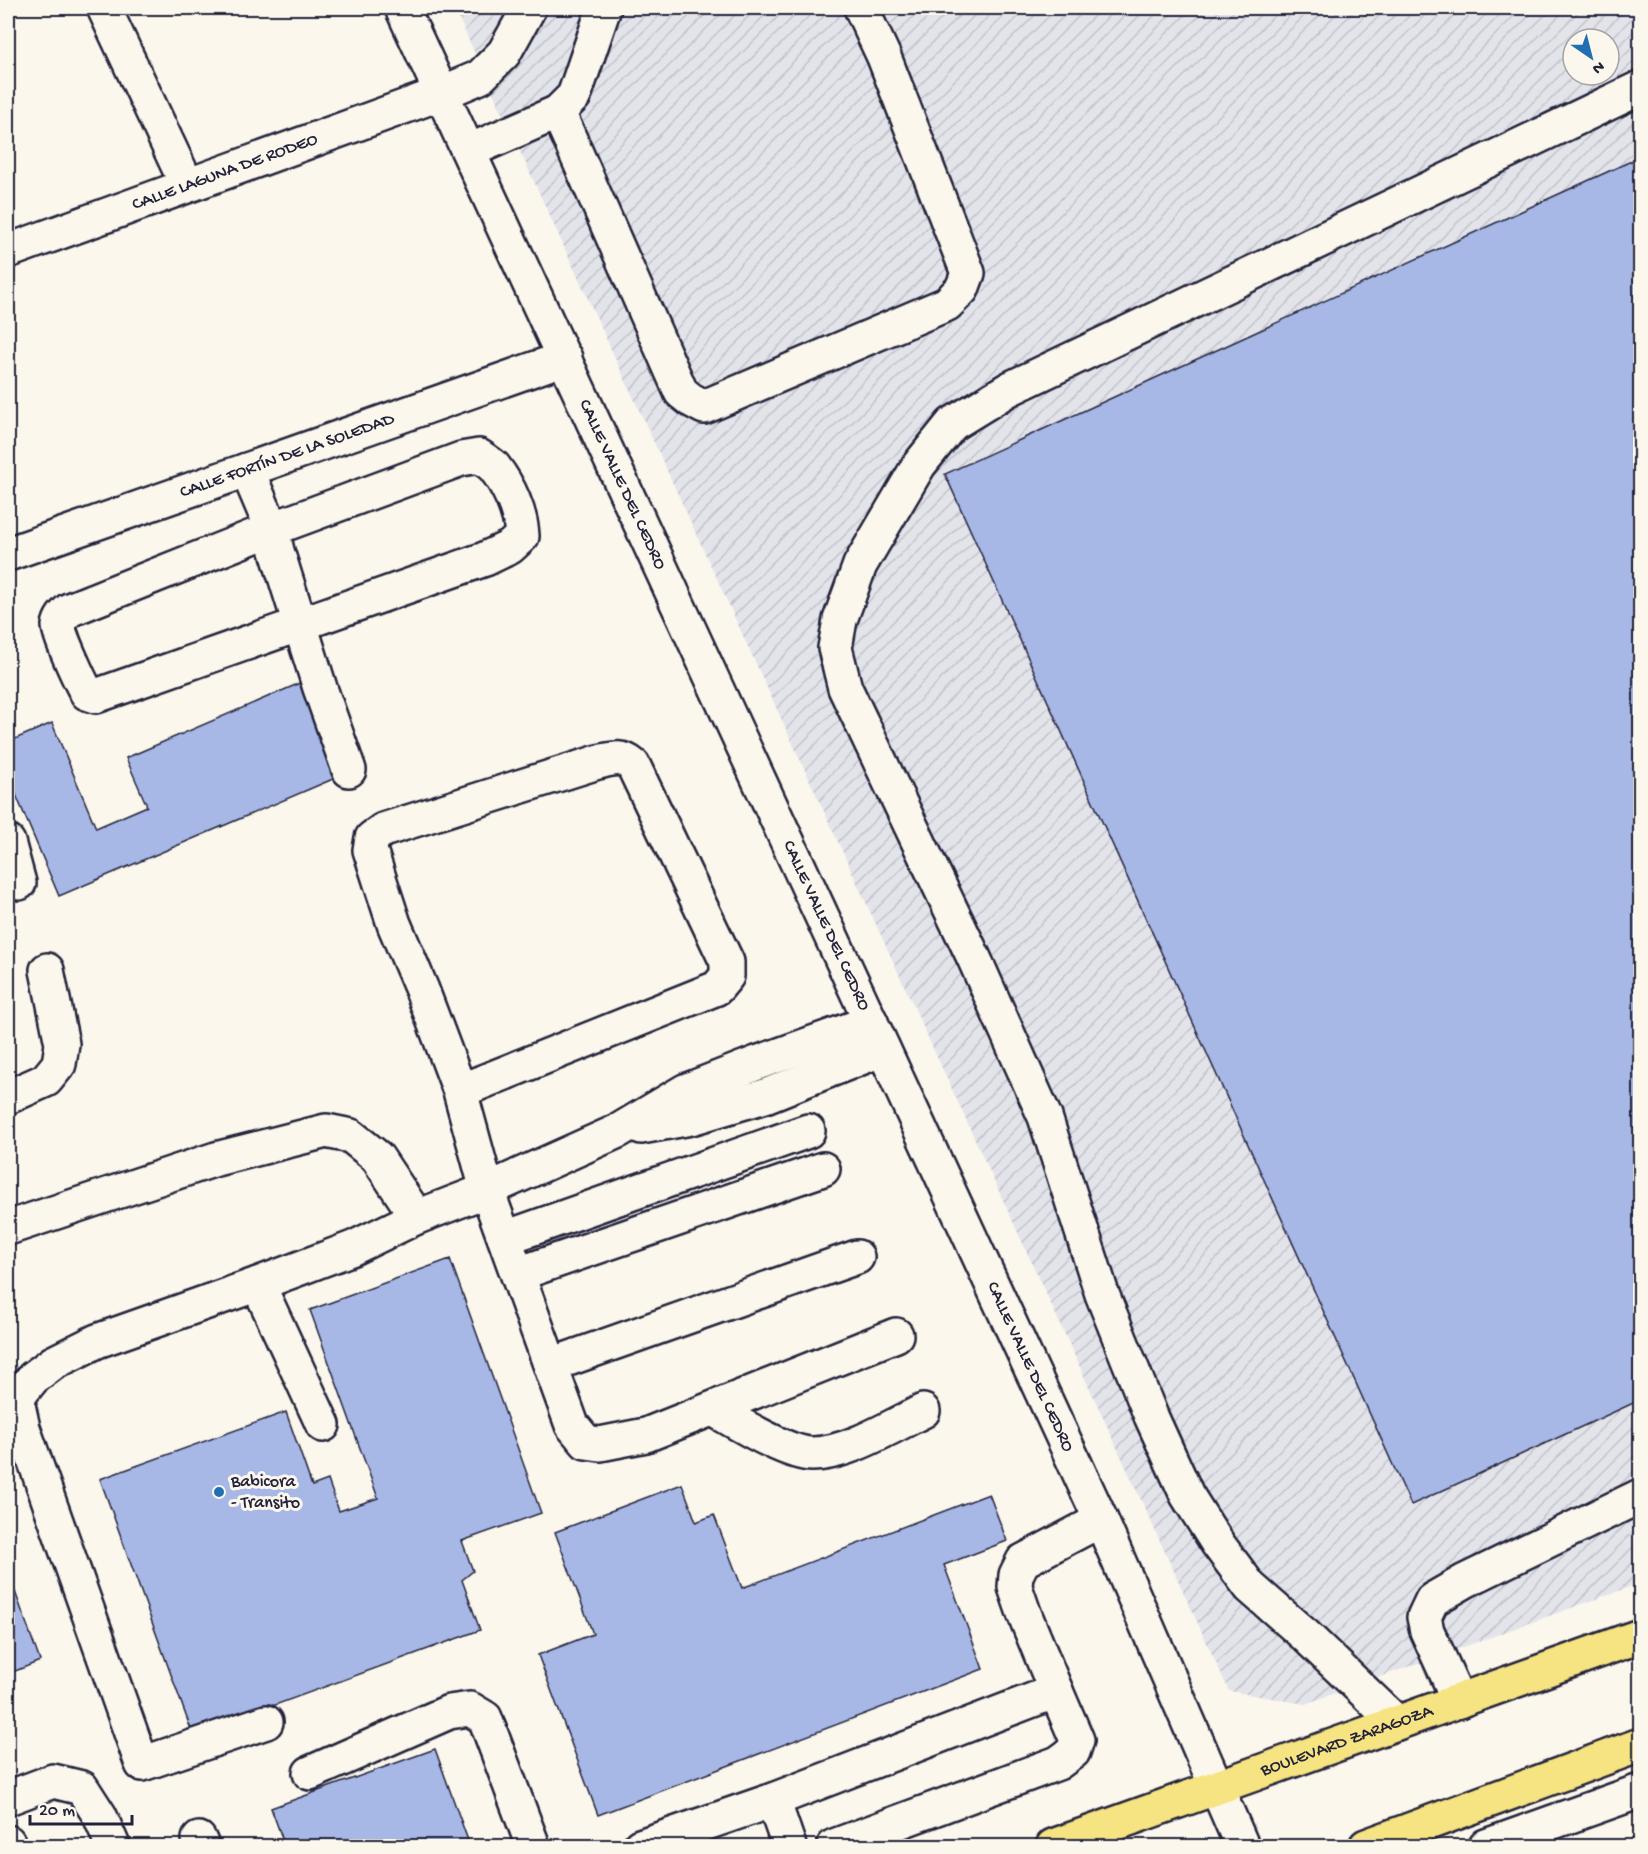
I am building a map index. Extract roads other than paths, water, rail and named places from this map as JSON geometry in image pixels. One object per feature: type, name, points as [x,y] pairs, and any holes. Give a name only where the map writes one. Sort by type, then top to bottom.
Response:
[{"type":"main road","name":"BOULEVARD ZARAGOZA","points":[[1053,1846],[1641,1636]]},
{"type":"main road","points":[[1366,1846],[1641,1745]]},
{"type":"street","points":[[104,8],[188,186]]},
{"type":"street","name":"CALLE VALLE DEL CEDRO","points":[[402,8],[1101,1520],[1242,1846]]},
{"type":"street","points":[[469,151],[558,112],[574,96],[604,8]]},
{"type":"street","points":[[558,112],[681,392],[704,406],[947,304],[962,289],[968,273],[884,57],[861,8]]},
{"type":"street","name":"CALLE LAGUNA DE RODEO","points":[[8,251],[442,93],[480,76],[504,53],[520,14]]},
{"type":"street","points":[[1397,1723],[1306,1636],[1250,1587],[1218,1544],[1187,1495],[1151,1416],[1102,1294],[1046,1117],[974,958],[845,688],[835,648],[840,620],[860,565],[919,465],[952,424],[1009,389],[1641,88]]},
{"type":"street","name":"CALLE FORTÍN DE LA SOLEDAD","points":[[8,554],[565,358]]},
{"type":"street","points":[[479,456],[493,467],[511,495],[521,524],[522,536],[510,547],[485,559],[300,624],[96,696],[87,693],[81,682],[59,628],[61,618],[69,610],[272,529],[461,459],[479,456]]},
{"type":"street","points":[[247,470],[272,529],[320,688],[350,770]]},
{"type":"street","points":[[460,1091],[717,988],[727,976],[727,963],[633,765],[627,759],[617,758],[598,762],[382,831],[372,838],[369,850],[394,924],[460,1091],[487,1190],[572,1425],[586,1442],[600,1444],[646,1435],[896,1335]]},
{"type":"street","points":[[8,842],[19,883]]},
{"type":"street","points":[[8,1098],[46,1080],[59,1064],[62,1044],[47,970]]},
{"type":"street","points":[[266,1722],[142,1764],[23,1428],[18,1405],[20,1394],[33,1378],[53,1363],[97,1341],[353,1248],[417,1216],[487,1190],[618,1131],[685,1091],[757,1063],[877,1035]]},
{"type":"street","points":[[618,1131],[691,1118],[765,1096],[877,1035]]},
{"type":"street","points":[[757,1063],[765,1096]]},
{"type":"street","points":[[8,1228],[216,1159],[326,1131],[351,1136],[377,1156],[417,1216]]},
{"type":"street","points":[[505,1238],[808,1131]]},
{"type":"street","points":[[518,1274],[823,1169]]},
{"type":"street","points":[[551,1365],[856,1257]]},
{"type":"street","points":[[258,1284],[323,1425]]},
{"type":"street","points":[[713,1409],[781,1446],[812,1454],[845,1448],[923,1411]]},
{"type":"street","points":[[1459,1701],[1427,1631],[1424,1617],[1432,1600],[1465,1581],[1641,1496]]},
{"type":"street","points":[[834,1846],[1058,1763],[1072,1752],[1077,1740],[1024,1613],[1015,1587],[1016,1575],[1023,1561],[1101,1520]]},
{"type":"street","points":[[640,1846],[773,1800],[1056,1691]]},
{"type":"street","points":[[310,1773],[449,1712],[470,1709],[485,1718],[533,1846]]},
{"type":"street","points":[[1588,1764],[1604,1804]]},
{"type":"street","points":[[8,1798],[53,1781],[82,1788],[100,1816],[113,1846]]},
{"type":"street","points":[[1486,1846],[1641,1791]]},
{"type":"street","points":[[773,1800],[789,1846]]},
{"type":"place","name":"Babicora - Transito","points":[[219,1492]]}]
